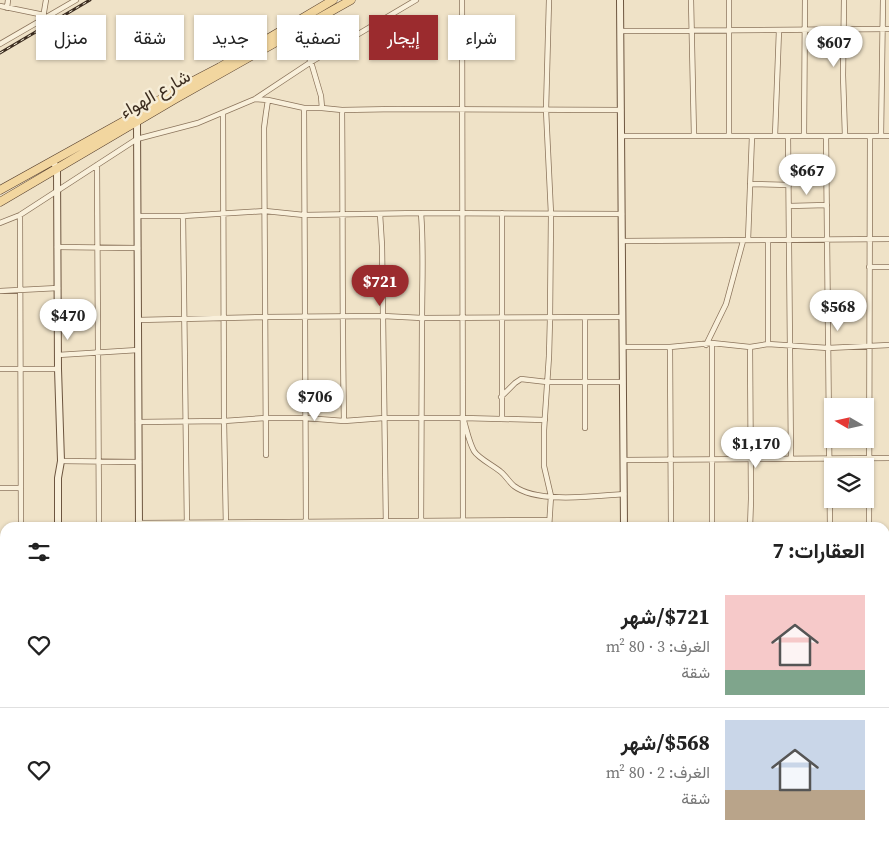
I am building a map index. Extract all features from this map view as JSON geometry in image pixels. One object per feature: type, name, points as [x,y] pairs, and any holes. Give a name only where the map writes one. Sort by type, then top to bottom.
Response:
[{"type":"main road","name":"شارع الهواء","points":[[0,190],[135,115],[333,0]]},
{"type":"main road","name":"شارع الهواء","points":[[324,15],[351,0]]},
{"type":"main road","name":"شارع الهواء","points":[[0,202],[277,41]]},
{"type":"street","points":[[7,8],[8,0]]},
{"type":"street","points":[[43,15],[46,0]]},
{"type":"street","points":[[47,15],[76,0]]},
{"type":"street","points":[[0,223],[20,215],[137,139],[198,123],[255,99],[311,62],[416,0]]},
{"type":"street","points":[[462,0],[463,521]]},
{"type":"street","points":[[380,214],[386,522],[549,520],[550,496],[544,466],[550,318],[551,214],[546,110],[549,0]]},
{"type":"street","points":[[620,0],[624,522]]},
{"type":"street","points":[[691,0],[694,136]]},
{"type":"street","points":[[729,0],[729,136]]},
{"type":"street","points":[[804,136],[805,0]]},
{"type":"street","points":[[844,0],[843,75],[845,136]]},
{"type":"street","points":[[881,136],[886,29],[883,0]]},
{"type":"street","points":[[0,6],[36,15]]},
{"type":"street","points":[[0,44],[36,21]]},
{"type":"street","points":[[621,31],[886,29]]},
{"type":"street","points":[[775,136],[779,30]]},
{"type":"street","points":[[311,62],[321,96],[322,108]]},
{"type":"street","points":[[255,99],[304,108],[342,110],[621,110]]},
{"type":"street","points":[[266,455],[264,128],[268,100]]},
{"type":"street","points":[[304,108],[306,522]]},
{"type":"street","points":[[342,110],[344,420]]},
{"type":"street","points":[[223,114],[226,522]]},
{"type":"street","points":[[137,122],[139,522]]},
{"type":"street","points":[[621,136],[889,136]]},
{"type":"street","points":[[706,345],[726,304],[746,241],[752,136]]},
{"type":"street","points":[[788,136],[790,459]]},
{"type":"street","points":[[826,136],[829,458]]},
{"type":"street","points":[[869,458],[870,136]]},
{"type":"street","points":[[53,160],[57,169],[58,190],[58,368],[62,461],[58,478],[58,522]]},
{"type":"street","points":[[97,165],[99,522]]},
{"type":"street","points":[[750,184],[789,185]]},
{"type":"street","points":[[789,206],[827,205]]},
{"type":"street","points":[[138,216],[183,216],[265,211],[304,215],[463,212],[622,214]]},
{"type":"street","points":[[421,213],[424,265],[421,521]]},
{"type":"street","points":[[502,213],[502,418]]},
{"type":"street","points":[[20,215],[22,522]]},
{"type":"street","points":[[183,216],[187,522]]},
{"type":"street","points":[[622,242],[889,239]]},
{"type":"street","points":[[768,240],[768,344]]},
{"type":"street","points":[[57,247],[138,248]]},
{"type":"street","points":[[869,267],[889,267]]},
{"type":"street","points":[[0,291],[58,288]]},
{"type":"street","points":[[138,320],[265,316],[422,318],[622,317]]},
{"type":"street","points":[[585,318],[585,428]]},
{"type":"street","points":[[712,343],[712,522]]},
{"type":"street","points":[[623,346],[670,347],[712,343],[750,347],[768,344],[789,344],[828,348],[889,345]]},
{"type":"street","points":[[670,347],[671,522]]},
{"type":"street","points":[[750,347],[750,522]]},
{"type":"street","points":[[58,355],[138,350]]},
{"type":"street","points":[[0,369],[58,368]]},
{"type":"street","points":[[501,397],[521,379],[547,382],[623,382]]},
{"type":"street","points":[[138,422],[224,421],[266,418],[344,420],[502,418],[545,420]]},
{"type":"street","points":[[463,418],[475,452],[521,490],[537,495],[550,496],[581,497],[624,494]]},
{"type":"street","points":[[624,460],[824,458]]},
{"type":"street","points":[[874,458],[889,458]]},
{"type":"street","points":[[62,461],[139,462]]},
{"type":"street","points":[[0,488],[21,488]]},
{"type":"street","points":[[830,508],[830,522]]},
{"type":"street","points":[[869,508],[869,522]]},
{"type":"railway","points":[[0,53],[90,0]]}]
